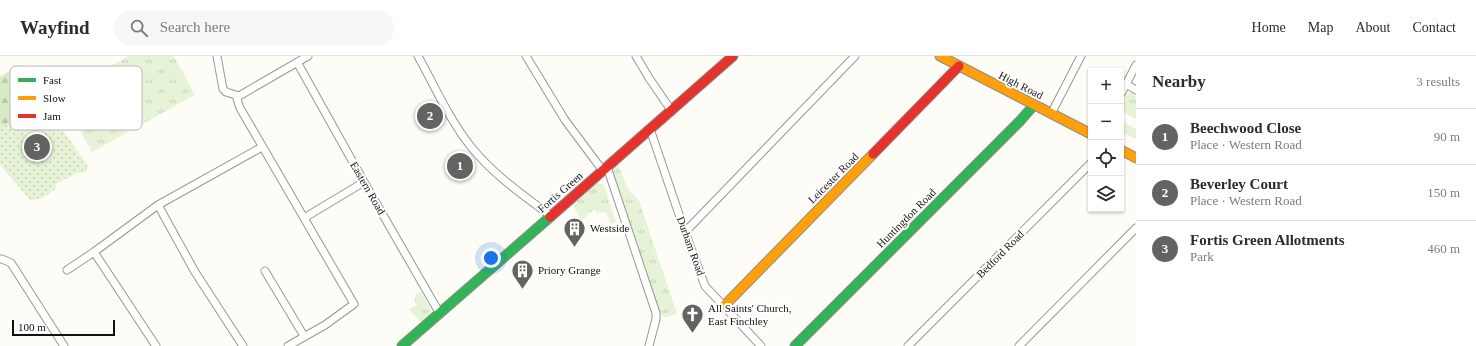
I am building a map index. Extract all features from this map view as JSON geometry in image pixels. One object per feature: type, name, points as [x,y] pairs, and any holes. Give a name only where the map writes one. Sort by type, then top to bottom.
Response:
[{"type":"street","points":[[217,56],[224,89],[226,92],[238,96],[308,56]]},
{"type":"street","points":[[418,56],[459,129],[472,148],[486,164],[512,187],[551,216]]},
{"type":"street","points":[[526,56],[565,120],[605,169],[656,313],[656,319],[649,346]]},
{"type":"street","points":[[636,56],[648,78],[671,110]]},
{"type":"street","name":"Fortis Green","points":[[402,346],[733,56]]},
{"type":"street","points":[[685,232],[855,56]]},
{"type":"street","name":"High Road","points":[[940,56],[1088,132]]},
{"type":"street","points":[[1051,114],[1081,56]]},
{"type":"street","name":"Eastern Road","points":[[297,62],[440,314]]},
{"type":"street","points":[[1124,88],[1136,65]]},
{"type":"street","name":"Leicester Road","points":[[724,306],[959,66]]},
{"type":"street","points":[[1126,84],[1136,90]]},
{"type":"street","points":[[238,96],[238,103],[262,147],[354,304],[325,325],[288,346]]},
{"type":"street","name":"Huntingdon Road","points":[[795,346],[1020,121],[1034,105]]},
{"type":"street","name":"Durham Road","points":[[650,129],[705,286],[761,346]]},
{"type":"street","points":[[67,270],[158,205],[262,147]]},
{"type":"street","points":[[1124,152],[1136,158]]},
{"type":"street","name":"Bedford Road","points":[[908,346],[1088,166]]},
{"type":"street","points":[[304,218],[364,182]]},
{"type":"street","points":[[158,205],[195,272],[243,346]]},
{"type":"street","points":[[1020,346],[1136,228]]},
{"type":"street","points":[[94,252],[156,346]]},
{"type":"street","points":[[1,259],[11,263],[64,346]]},
{"type":"street","points":[[265,271],[304,336]]},
{"type":"green space","points":[[129,56],[174,56],[195,95],[142,124],[142,66],[111,66]]},
{"type":"green space","points":[[10,71],[10,122],[3,126],[0,125],[0,77]]},
{"type":"green space","points":[[1133,90],[1136,92],[1136,119],[1124,113],[1124,99]]},
{"type":"green space","points":[[10,122],[10,130],[63,130],[88,166],[86,172],[77,173],[56,184],[56,188],[41,198],[30,200],[0,165],[0,125],[3,126]]},
{"type":"green space","points":[[1124,123],[1136,129],[1136,139],[1124,133]]},
{"type":"green space","points":[[80,130],[132,130],[92,152]]},
{"type":"green space","points":[[616,159],[628,189],[639,201],[677,314],[665,317],[656,313],[607,167]]},
{"type":"green space","points":[[597,183],[604,185],[616,222],[611,224],[606,212],[598,213],[594,209],[581,221],[573,204]]},
{"type":"green space","points":[[421,292],[433,314],[422,323],[409,309],[417,305],[414,299],[416,294]]},
{"type":"traffic: fast","points":[[795,346],[1020,121],[1034,105]]},
{"type":"traffic: fast","points":[[402,346],[550,217]]},
{"type":"traffic: slow","points":[[940,56],[1088,132]]},
{"type":"traffic: slow","points":[[1124,152],[1136,158]]},
{"type":"traffic: slow","points":[[724,306],[873,154]]},
{"type":"traffic: jam","points":[[550,217],[733,56]]},
{"type":"traffic: jam","points":[[873,154],[959,66]]},
{"type":"place","name":"Beverley Court","points":[[430,116]]},
{"type":"place","name":"Fortis Green Allotments","points":[[37,147]]},
{"type":"place","name":"Beechwood Close","points":[[460,166]]},
{"type":"place","name":"Westside","points":[[575,248]]},
{"type":"place","name":"Priory Grange","points":[[523,290]]},
{"type":"place","name":"All Saints' Church, East Finchley","points":[[693,334]]}]
